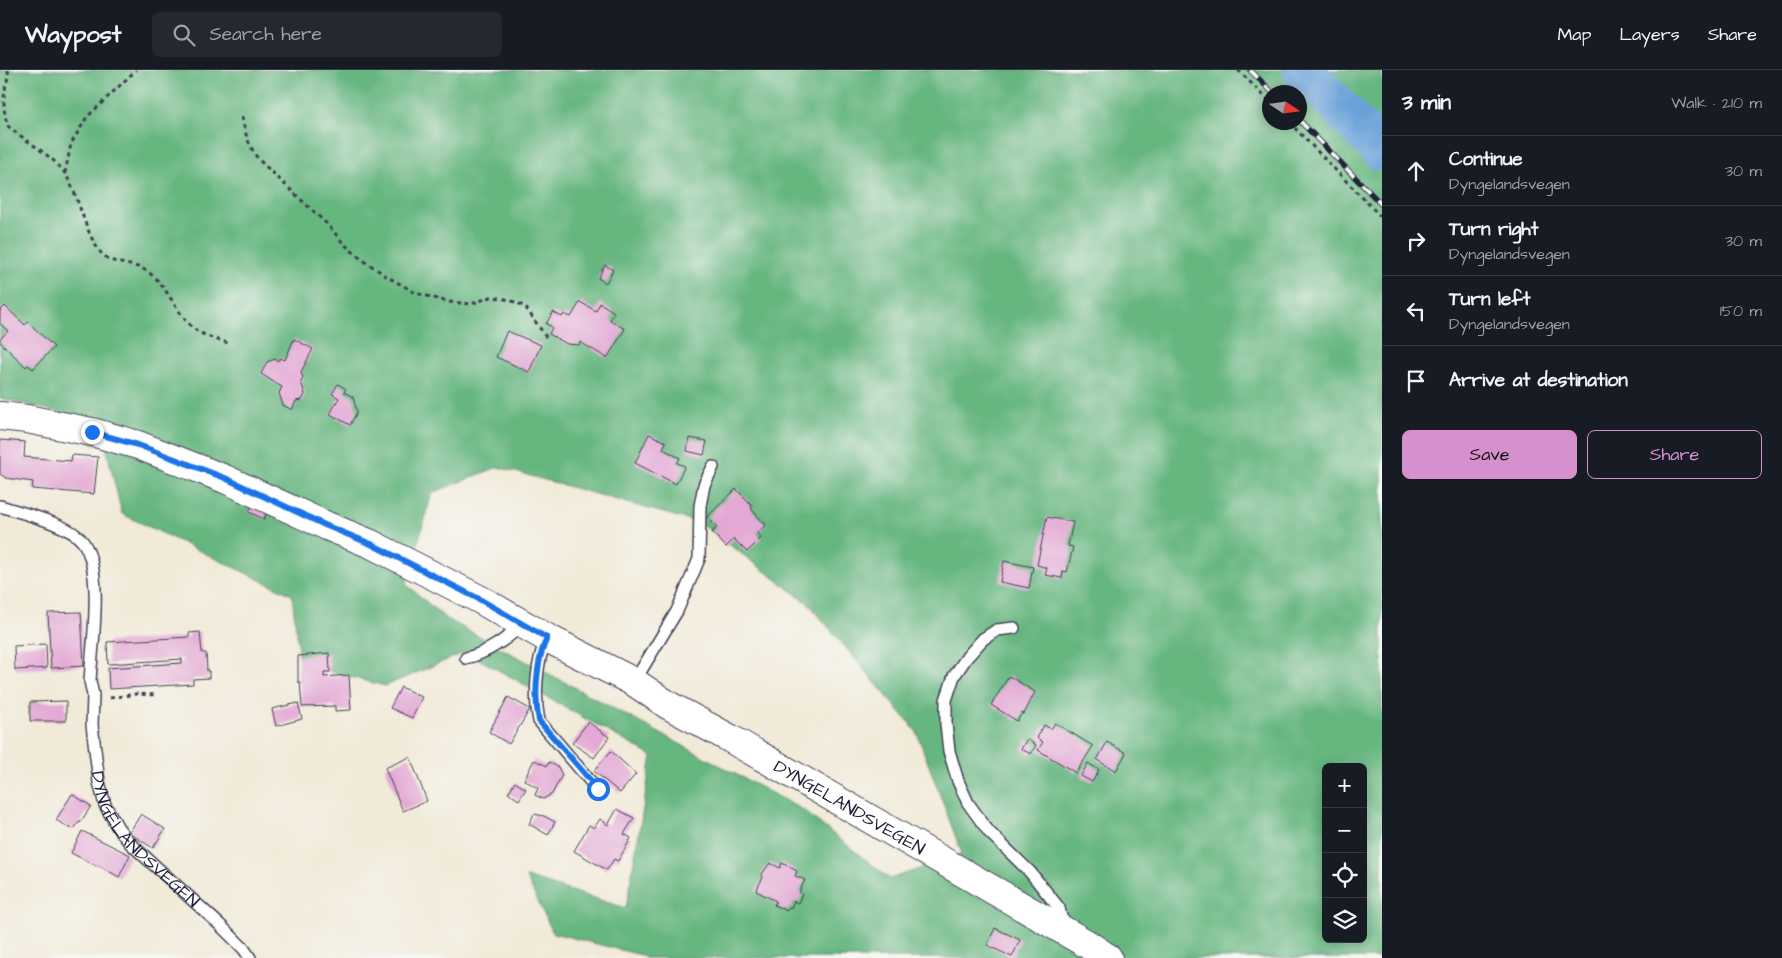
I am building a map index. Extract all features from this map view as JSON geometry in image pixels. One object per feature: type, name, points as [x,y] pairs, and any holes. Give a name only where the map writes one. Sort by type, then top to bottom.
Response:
[{"type":"street","name":"DYNGELANDSVEGEN","points":[[0,416],[27,419],[92,432],[138,445],[225,478],[327,526],[371,544],[481,600],[522,625],[634,682],[668,705],[739,744],[1064,933],[1087,944],[1108,958]]},
{"type":"lane","points":[[634,682],[677,611],[699,559],[700,506],[704,485],[713,467]]},
{"type":"lane","name":"DYNGELANDSVEGEN","points":[[0,506],[51,522],[73,533],[83,542],[92,562],[96,588],[90,681],[93,695],[92,725],[99,782],[106,805],[118,828],[131,844],[220,925],[244,949],[250,958]]},
{"type":"lane","points":[[466,658],[480,654],[495,646],[522,625]]},
{"type":"lane","points":[[1014,628],[997,630],[983,639],[954,676],[946,700],[949,751],[958,781],[968,803],[989,832],[1030,872],[1058,908],[1064,933]]},
{"type":"lane","points":[[547,638],[542,648],[538,669],[536,709],[539,721],[598,789]]},
{"type":"path","points":[[8,70],[9,75],[5,91],[4,108],[8,126],[65,173],[77,197],[93,239],[103,254],[115,262],[136,266],[147,271],[158,280],[192,326],[200,333],[228,343]]},
{"type":"path","points":[[65,173],[71,144],[87,117],[136,70]]},
{"type":"path","points":[[1238,70],[1262,94]]},
{"type":"path","points":[[242,117],[245,136],[259,160],[328,225],[359,258],[416,294],[426,297],[462,304],[471,304],[491,298],[502,298],[518,303],[526,308],[548,340]]},
{"type":"path","points":[[1297,130],[1382,218]]},
{"type":"path","points":[[93,695],[98,699],[136,694],[157,695]]},
{"type":"green space","points":[[0,70],[1382,70],[1382,958],[645,958],[641,955],[553,933],[526,877],[626,908],[652,756],[466,652],[385,686],[300,664],[292,595],[122,514],[100,422],[0,398]],"holes":[[[498,467],[700,523],[808,603],[916,731],[962,854],[890,879],[803,810],[445,618],[406,584],[432,493]]]},
{"type":"building","points":[[605,265],[613,270],[606,283],[598,278]]},
{"type":"building","points":[[580,302],[596,311],[600,303],[614,312],[610,320],[625,329],[607,358],[580,342],[579,345],[567,344],[549,334],[552,327],[546,324],[553,312],[562,317],[564,314],[571,317]]},
{"type":"building","points":[[5,306],[25,325],[28,322],[54,347],[33,369],[28,365],[26,367],[0,342],[0,339],[8,331],[0,324],[0,311]]},
{"type":"building","points":[[507,331],[541,345],[529,372],[496,357]]},
{"type":"building","points":[[294,339],[313,349],[301,372],[303,378],[301,382],[305,394],[302,400],[296,401],[292,410],[283,405],[279,393],[282,387],[261,374],[267,362],[275,359],[278,361],[280,358],[285,360]]},
{"type":"building","points":[[338,384],[346,389],[344,392],[353,397],[357,412],[350,425],[330,414],[339,398],[332,394]]},
{"type":"building","points":[[649,434],[666,442],[663,449],[680,458],[677,463],[685,466],[676,484],[635,463]]},
{"type":"building","points":[[689,438],[707,441],[704,455],[687,451]]},
{"type":"building","points":[[0,440],[25,442],[24,457],[71,461],[72,455],[98,457],[94,494],[32,489],[33,482],[6,478],[0,474]]},
{"type":"building","points":[[736,489],[751,504],[752,510],[766,525],[757,533],[761,538],[747,552],[734,539],[726,547],[712,532],[717,527],[707,517]]},
{"type":"building","points":[[253,503],[268,510],[264,519],[249,512]]},
{"type":"building","points":[[1047,517],[1073,522],[1068,546],[1073,547],[1067,572],[1063,571],[1062,578],[1045,575],[1047,568],[1037,565]]},
{"type":"building","points":[[1004,561],[1033,567],[1029,588],[1000,582]]},
{"type":"building","points":[[81,612],[84,666],[51,668],[48,613]]},
{"type":"building","points":[[200,632],[202,653],[206,653],[209,678],[193,679],[193,684],[109,689],[108,668],[182,663],[182,659],[108,664],[107,642],[189,637],[189,633]]},
{"type":"building","points":[[46,644],[47,668],[15,670],[14,646]]},
{"type":"building","points":[[329,653],[330,672],[324,672],[324,677],[349,675],[351,710],[335,711],[335,706],[302,707],[300,682],[298,682],[298,656]]},
{"type":"building","points":[[1009,676],[1035,692],[1024,714],[1022,713],[1017,721],[991,705]]},
{"type":"building","points":[[401,687],[422,697],[412,718],[390,708]]},
{"type":"building","points":[[508,697],[530,709],[509,744],[489,732]]},
{"type":"building","points":[[66,701],[66,721],[30,721],[30,702]]},
{"type":"building","points":[[298,703],[302,719],[276,726],[272,709]]},
{"type":"building","points":[[588,722],[609,737],[594,758],[572,743]]},
{"type":"building","points":[[1055,723],[1093,746],[1076,773],[1038,750],[1043,742],[1037,738],[1044,725],[1051,729]]},
{"type":"building","points":[[1027,739],[1036,745],[1031,754],[1021,749]]},
{"type":"building","points":[[1107,742],[1126,753],[1116,771],[1097,760]]},
{"type":"building","points":[[611,751],[636,774],[620,793],[594,771]]},
{"type":"building","points":[[410,757],[427,801],[403,811],[385,768]]},
{"type":"building","points":[[534,760],[547,766],[549,762],[558,767],[562,775],[552,794],[543,799],[535,795],[538,788],[524,780]]},
{"type":"building","points":[[1088,763],[1099,770],[1092,782],[1081,776]]},
{"type":"building","points":[[515,782],[526,789],[519,800],[508,793]]},
{"type":"building","points":[[72,794],[91,806],[74,829],[56,820]]},
{"type":"building","points":[[617,809],[634,818],[624,834],[631,838],[618,861],[614,859],[607,870],[574,851],[589,825],[594,828],[600,819],[608,825]]},
{"type":"building","points":[[141,814],[165,829],[153,848],[129,833]]},
{"type":"building","points":[[534,814],[544,816],[555,822],[548,835],[529,824]]},
{"type":"building","points":[[82,831],[130,855],[119,877],[71,853]]},
{"type":"building","points":[[770,863],[780,868],[782,863],[797,871],[795,876],[805,880],[799,892],[802,894],[798,903],[794,901],[791,908],[789,907],[787,911],[774,905],[776,901],[756,891],[763,877],[762,874]]},
{"type":"building","points":[[995,928],[1020,940],[1012,957],[987,945]]},
{"type":"waterway","points":[[1303,70],[1382,152]]},
{"type":"railway","points":[[1250,70],[1265,85]]},
{"type":"railway","points":[[1307,128],[1382,205]]},
{"type":"route","points":[[92,432],[138,445],[225,478],[327,526],[371,544],[481,600],[547,638],[542,648],[538,669],[536,709],[539,721],[598,789]]}]
